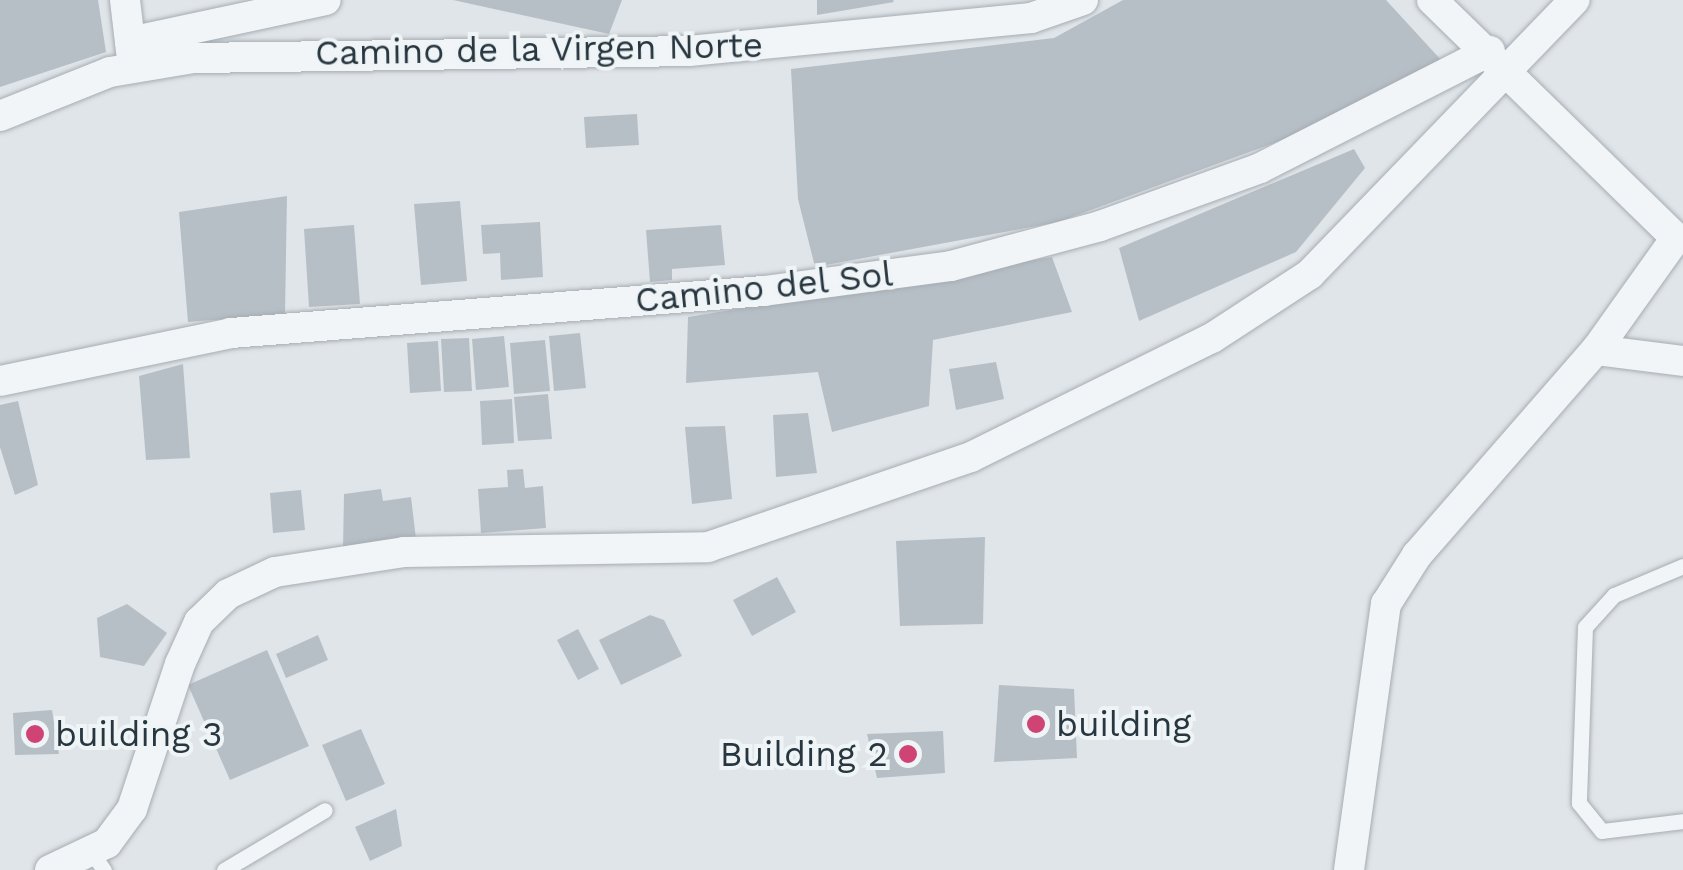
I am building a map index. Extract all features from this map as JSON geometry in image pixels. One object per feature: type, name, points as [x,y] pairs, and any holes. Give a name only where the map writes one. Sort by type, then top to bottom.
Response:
[{"type":"street","points":[[125,0],[131,55],[326,0]]},
{"type":"street","name":"Camino de la Virgen Norte","points":[[0,116],[131,55],[194,58],[689,51],[1032,18],[1084,0]]},
{"type":"street","points":[[1349,870],[1386,604],[1417,556],[1596,350],[1680,234],[1432,0]]},
{"type":"street","points":[[50,870],[98,861],[132,809],[180,664],[199,622],[228,594],[275,572],[404,552],[708,547],[971,457],[1272,302],[1377,210],[1498,60],[1562,6]]},
{"type":"street","name":"Camino del Sol","points":[[0,381],[192,338],[764,291],[968,262],[1260,168],[1498,60]]},
{"type":"street","points":[[1596,350],[1683,362]]},
{"type":"lane","points":[[1683,566],[1614,594],[1585,628],[1579,803],[1602,831],[1683,821]]},
{"type":"lane","points":[[224,870],[325,810]]},
{"type":"building","points":[[0,0],[98,0],[106,52],[0,87]]},
{"type":"building","points":[[453,0],[622,0],[609,34]]},
{"type":"building","points":[[817,0],[893,0],[894,2],[817,15]]},
{"type":"building","points":[[1123,0],[1386,0],[1442,61],[1323,125],[1058,222],[815,267],[798,199],[791,69],[1054,38]]},
{"type":"building","points":[[637,114],[639,145],[586,148],[584,117]]},
{"type":"building","points":[[1354,149],[1365,168],[1296,252],[1139,321],[1119,248]]},
{"type":"building","points":[[287,196],[285,314],[188,322],[179,212]]},
{"type":"building","points":[[460,201],[467,281],[421,285],[414,204]]},
{"type":"building","points":[[540,222],[543,277],[501,280],[500,253],[483,254],[481,225]]},
{"type":"building","points":[[354,225],[360,304],[309,307],[304,229]]},
{"type":"building","points":[[721,225],[725,265],[672,269],[672,280],[650,282],[646,230]]},
{"type":"building","points":[[1052,257],[1072,312],[933,340],[929,406],[832,432],[818,372],[686,383],[688,317]]},
{"type":"building","points":[[580,333],[586,388],[554,391],[549,336]]},
{"type":"building","points":[[504,336],[509,387],[476,390],[472,339]]},
{"type":"building","points":[[469,338],[472,391],[444,392],[441,339]]},
{"type":"building","points":[[545,340],[550,391],[514,394],[510,343]]},
{"type":"building","points":[[438,341],[441,391],[410,393],[407,343]]},
{"type":"building","points":[[996,362],[1004,399],[956,410],[949,369]]},
{"type":"building","points":[[183,364],[190,458],[146,460],[139,376]]},
{"type":"building","points":[[548,394],[552,439],[518,441],[514,397]]},
{"type":"building","points":[[512,399],[514,443],[482,445],[480,401]]},
{"type":"building","points":[[18,401],[38,485],[15,495],[0,447],[0,405]]},
{"type":"building","points":[[808,413],[817,473],[776,477],[773,415]]},
{"type":"building","points":[[725,426],[732,499],[692,504],[685,427]]},
{"type":"building","points":[[523,469],[525,488],[543,486],[546,528],[481,533],[478,489],[508,487],[507,470]]},
{"type":"building","points":[[381,489],[383,501],[411,497],[416,539],[343,549],[344,494]]},
{"type":"building","points":[[301,490],[305,530],[273,533],[270,493]]},
{"type":"building","points":[[985,537],[983,624],[900,626],[896,541]]},
{"type":"building","points":[[777,577],[796,612],[752,636],[733,600]]},
{"type":"building","points":[[127,604],[167,633],[144,666],[100,657],[97,618]]},
{"type":"building","points":[[650,615],[664,620],[682,656],[621,685],[599,640]]},
{"type":"building","points":[[578,629],[599,669],[578,680],[557,640]]},
{"type":"building","points":[[318,635],[328,660],[286,678],[276,654]]},
{"type":"building","points":[[267,650],[309,746],[230,780],[188,685]]},
{"type":"building","name":"building","points":[[999,685],[1074,689],[1077,758],[994,762]]},
{"type":"building","name":"building 3","points":[[52,710],[59,754],[15,755],[13,713]]},
{"type":"building","points":[[361,729],[385,784],[346,801],[322,745]]},
{"type":"building","name":"Building 2","points":[[943,731],[945,773],[877,778],[867,734]]},
{"type":"building","points":[[396,809],[402,846],[370,861],[355,827]]},
{"type":"place","name":"building","points":[[1036,724]]},
{"type":"place","name":"building 3","points":[[35,734]]},
{"type":"place","name":"Building 2","points":[[908,754]]}]
